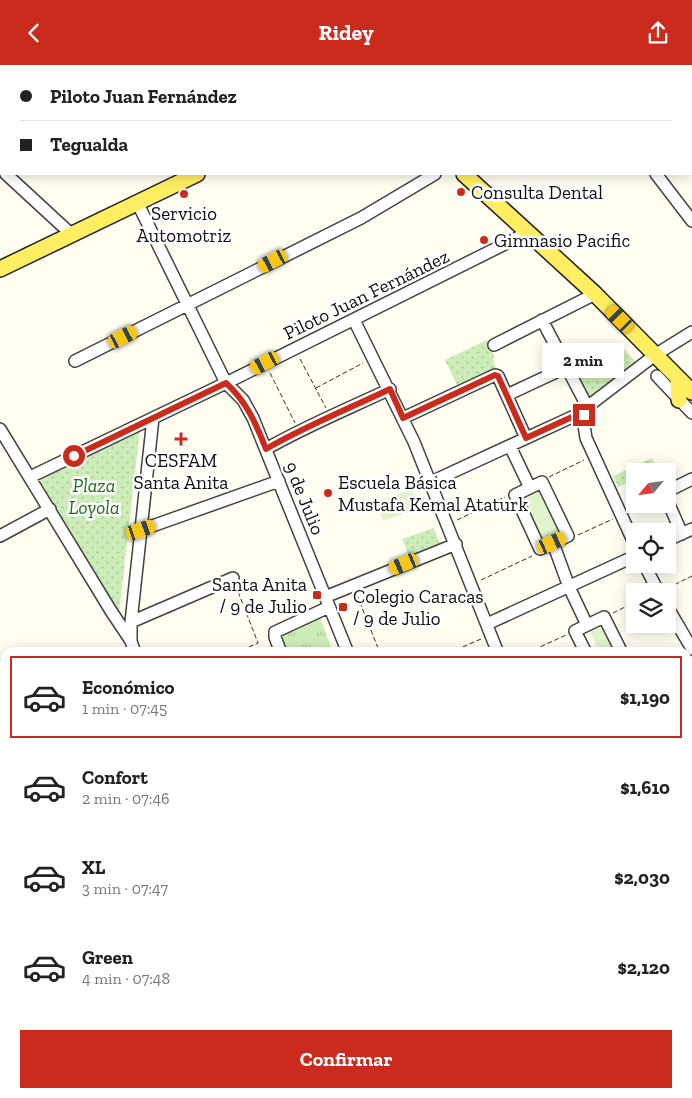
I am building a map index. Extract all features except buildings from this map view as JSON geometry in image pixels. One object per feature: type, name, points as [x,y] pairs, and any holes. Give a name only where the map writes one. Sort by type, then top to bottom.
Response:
[{"type":"main road","points":[[0,269],[195,175]]},
{"type":"main road","points":[[465,175],[595,294],[678,378],[686,396]]},
{"type":"street","points":[[7,175],[71,234]]},
{"type":"street","points":[[75,361],[361,218],[433,175]]},
{"type":"street","points":[[657,175],[692,221]]},
{"type":"street","name":"9 de Julio","points":[[137,203],[226,383],[238,394],[249,410],[346,647]]},
{"type":"street","name":"Piloto Juan Fernández","points":[[30,477],[226,383],[529,232]]},
{"type":"street","points":[[494,345],[595,294]]},
{"type":"street","points":[[354,320],[390,389],[431,482],[496,647]]},
{"type":"street","points":[[542,320],[567,367],[586,411],[584,432],[626,526]]},
{"type":"street","points":[[431,482],[586,411],[655,355],[692,332]]},
{"type":"street","points":[[507,395],[567,367]]},
{"type":"street","points":[[403,418],[495,375],[498,376],[526,438]]},
{"type":"street","points":[[657,377],[686,396],[692,413]]},
{"type":"street","points":[[266,449],[299,431],[331,418],[390,389]]},
{"type":"street","points":[[131,641],[131,622],[153,418]]},
{"type":"street","points":[[0,429],[133,647]]},
{"type":"street","points":[[510,446],[530,488]]},
{"type":"street","points":[[676,487],[692,479]]},
{"type":"street","points":[[141,530],[279,481]]},
{"type":"street","points":[[542,482],[568,536],[540,549],[515,495],[542,482]]},
{"type":"street","points":[[0,537],[50,509]]},
{"type":"street","points":[[675,513],[687,531]]},
{"type":"street","points":[[552,543],[569,587],[587,625]]},
{"type":"street","points":[[279,647],[275,632],[352,585],[456,544]]},
{"type":"street","points":[[487,624],[626,560]]},
{"type":"street","points":[[131,622],[233,578]]},
{"type":"street","points":[[583,647],[575,631],[604,617],[619,647]]},
{"type":"street","points":[[676,622],[691,647]]},
{"type":"path","points":[[295,349],[331,418]]},
{"type":"path","points":[[315,389],[374,357]]},
{"type":"path","points":[[265,363],[299,431]]},
{"type":"path","points":[[542,482],[544,479],[594,455]]},
{"type":"path","points":[[448,524],[512,494],[515,495]]},
{"type":"path","points":[[568,536],[572,537],[621,515]]},
{"type":"path","points":[[472,585],[538,553],[540,549]]},
{"type":"path","points":[[676,584],[692,577]]},
{"type":"path","points":[[233,578],[258,643],[249,647]]},
{"type":"path","points":[[352,585],[378,647]]},
{"type":"path","points":[[604,617],[626,607]]},
{"type":"path","points":[[540,647],[575,631]]},
{"type":"path","points":[[463,647],[491,635]]},
{"type":"green space","points":[[487,340],[495,357],[492,358],[498,372],[459,389],[445,360]]},
{"type":"green space","points":[[624,350],[636,362],[589,400],[578,377]]},
{"type":"green space","name":"Plaza Loyola","points":[[140,428],[119,614],[39,479]]},
{"type":"green space","points":[[652,458],[654,463],[641,463]]},
{"type":"green space","points":[[626,470],[626,484],[618,487],[613,476]]},
{"type":"green space","points":[[412,489],[419,508],[383,521],[376,502]]},
{"type":"green space","points":[[541,491],[559,531],[539,540],[521,500]]},
{"type":"green space","points":[[434,528],[440,544],[409,556],[402,539]]},
{"type":"green space","points":[[319,615],[331,647],[274,647],[269,636]]},
{"type":"green space","points":[[603,626],[614,647],[598,647],[590,632]]},
{"type":"place","name":"Consulta Dental","points":[[461,192]]},
{"type":"place","name":"Servicio Automotriz","points":[[184,194]]},
{"type":"place","name":"Gimnasio Pacific","points":[[484,240]]},
{"type":"place","name":"CESFAM Santa Anita","points":[[181,439]]},
{"type":"place","name":"Escuela Básica Mustafa Kemal Ataturk","points":[[328,493]]},
{"type":"place","name":"Santa Anita / 9 de Julio","points":[[317,595]]},
{"type":"place","name":"Colegio Caracas / 9 de Julio","points":[[343,607]]},
{"type":"route","points":[[74,456],[226,383],[246,405],[266,449],[299,431],[331,418],[390,389],[403,418],[495,375],[498,376],[526,438],[572,417],[584,415]]}]
